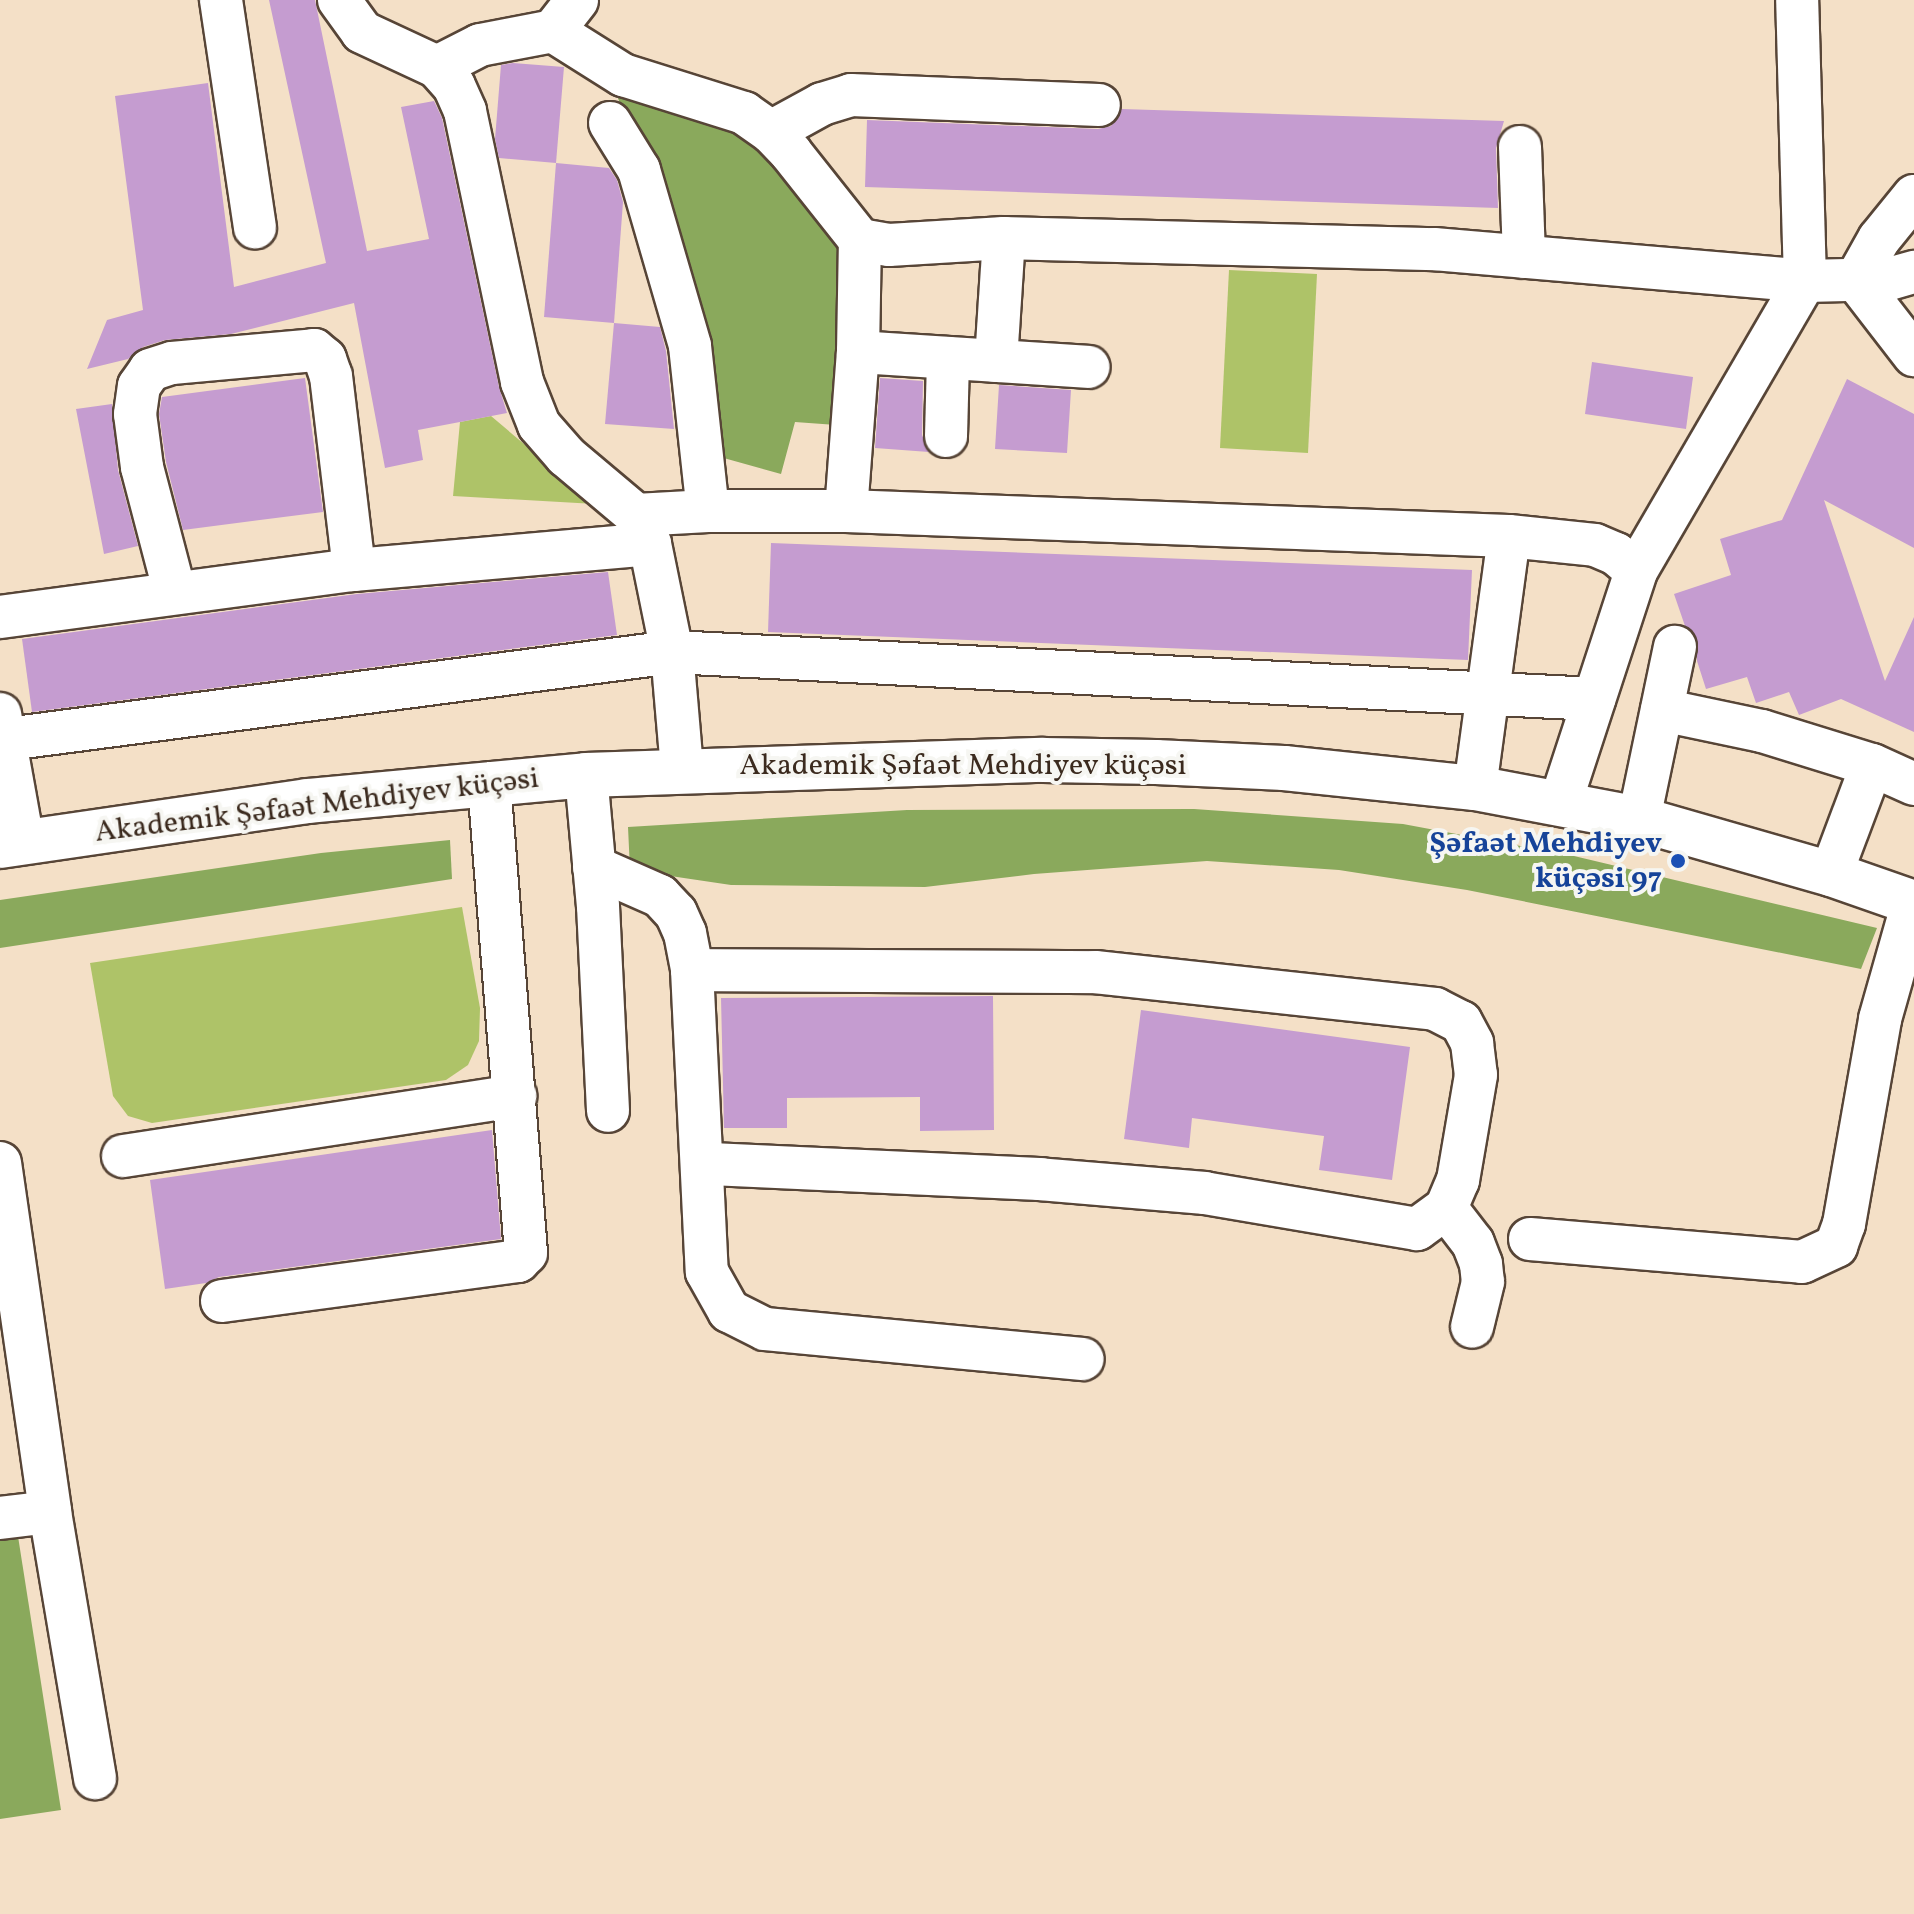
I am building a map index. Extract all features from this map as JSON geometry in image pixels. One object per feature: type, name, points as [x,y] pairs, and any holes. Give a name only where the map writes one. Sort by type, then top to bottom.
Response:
[{"type":"main road","name":"Akademik Şəfaət Mehdiyev küçəsi","points":[[11,844],[307,801],[586,775],[682,769],[1043,760],[1156,762],[1284,768],[1475,788],[1639,819],[1831,874],[1914,903]]},
{"type":"street","points":[[221,0],[255,227]]},
{"type":"street","points":[[339,0],[362,32],[437,67],[454,86],[465,111],[522,382],[539,425],[566,456],[643,530],[672,652],[682,769]]},
{"type":"street","points":[[1560,804],[1636,571],[1805,281],[1797,0]]},
{"type":"street","points":[[437,67],[480,45],[565,16],[623,75],[744,113],[771,132],[860,240],[858,352],[846,511]]},
{"type":"street","points":[[771,132],[822,104],[851,95],[1099,105]]},
{"type":"street","points":[[610,123],[639,170],[690,346],[708,511]]},
{"type":"street","points":[[1520,147],[1524,257]]},
{"type":"street","points":[[1856,280],[1879,239],[1914,196]]},
{"type":"street","points":[[860,240],[889,245],[1004,238],[1434,249],[1805,281],[1889,279],[1914,272]]},
{"type":"street","points":[[996,361],[1004,238]]},
{"type":"street","points":[[1856,280],[1912,350]]},
{"type":"street","points":[[175,593],[142,467],[135,414],[139,386],[150,370],[172,363],[314,350],[325,359],[331,376],[354,570]]},
{"type":"street","points":[[858,352],[1089,367]]},
{"type":"street","points":[[946,436],[948,358]]},
{"type":"street","points":[[0,617],[643,530],[708,511],[846,511],[1509,536],[1595,545],[1616,554],[1636,571]]},
{"type":"street","points":[[1475,788],[1509,536]]},
{"type":"street","points":[[1639,819],[1675,647]]},
{"type":"street","points":[[11,844],[1,731],[672,652],[1594,699]]},
{"type":"street","points":[[1662,710],[1762,731],[1872,765],[1914,784]]},
{"type":"street","points":[[1831,874],[1872,765]]},
{"type":"street","points":[[586,775],[608,1111]]},
{"type":"street","points":[[222,1301],[518,1261],[526,1253],[489,783]]},
{"type":"street","points":[[594,867],[660,896],[676,913],[685,933],[692,970],[707,1272],[729,1311],[765,1329],[1083,1359]]},
{"type":"street","points":[[1530,1239],[1802,1262],[1836,1246],[1844,1224],[1880,1019],[1914,903]]},
{"type":"street","points":[[692,970],[1095,972],[1435,1009],[1461,1022],[1472,1043],[1476,1075],[1458,1180],[1446,1208],[1417,1229],[1205,1193],[1040,1179],[704,1164]]},
{"type":"street","points":[[123,1156],[515,1096]]},
{"type":"street","points":[[0,1163],[9,1295],[95,1778]]},
{"type":"street","points":[[1446,1208],[1473,1243],[1481,1264],[1483,1282],[1472,1327]]},
{"type":"street","points":[[0,1518],[50,1512]]},
{"type":"green space","points":[[609,74],[760,114],[869,269],[850,426],[795,422],[781,474],[695,450],[710,346]]},
{"type":"green space","points":[[1229,270],[1317,274],[1308,453],[1220,448]]},
{"type":"green space","points":[[491,416],[595,504],[453,496],[460,422]]},
{"type":"green space","points":[[1194,809],[1403,824],[1574,856],[1877,928],[1861,969],[1467,890],[1339,870],[1207,861],[1034,874],[925,887],[731,885],[630,870],[628,827],[907,810]]},
{"type":"green space","points":[[450,840],[452,879],[0,948],[0,900],[321,853]]},
{"type":"green space","points":[[462,907],[480,1008],[479,1041],[468,1065],[446,1080],[152,1123],[128,1116],[113,1096],[90,963]]},
{"type":"green space","points":[[17,1530],[61,1810],[0,1819],[0,1532]]},
{"type":"building","points":[[269,0],[315,0],[367,251],[429,239],[401,107],[434,101],[442,118],[507,413],[418,430],[423,460],[385,468],[354,303],[231,334],[165,340],[143,347],[128,359],[87,369],[107,320],[143,310],[115,96],[208,83],[234,287],[326,263]]},
{"type":"building","points":[[501,65],[564,67],[556,163],[499,158],[495,139]]},
{"type":"building","points":[[1122,109],[1504,121],[1496,148],[1498,208],[865,187],[867,120],[1098,129],[1111,126]]},
{"type":"building","points":[[556,163],[609,168],[617,180],[623,202],[614,323],[544,317]]},
{"type":"building","points":[[614,323],[660,327],[666,351],[674,429],[605,424]]},
{"type":"building","points":[[1592,362],[1693,377],[1686,429],[1585,414]]},
{"type":"building","points":[[305,378],[323,512],[183,530],[166,462],[159,414],[162,397]]},
{"type":"building","points":[[880,378],[923,381],[922,435],[929,452],[875,448]]},
{"type":"building","points":[[1847,379],[1914,414],[1914,548],[1824,500],[1885,681],[1914,617],[1914,732],[1841,699],[1799,715],[1789,692],[1756,703],[1747,677],[1706,689],[1697,661],[1697,639],[1685,626],[1674,594],[1731,575],[1720,539],[1782,520]]},
{"type":"building","points":[[999,385],[1071,390],[1067,453],[995,449]]},
{"type":"building","points":[[112,404],[118,470],[138,546],[104,554],[76,409]]},
{"type":"building","points":[[771,543],[1472,570],[1468,660],[768,632]]},
{"type":"building","points":[[608,572],[617,635],[32,712],[22,639],[357,594]]},
{"type":"building","points":[[993,996],[994,1130],[920,1131],[920,1097],[787,1098],[787,1128],[724,1128],[721,998]]},
{"type":"building","points":[[1141,1010],[1410,1047],[1392,1180],[1319,1170],[1324,1136],[1192,1118],[1189,1148],[1124,1139]]},
{"type":"building","points":[[492,1130],[501,1239],[219,1277],[206,1283],[165,1289],[150,1180]]},
{"type":"place","name":"Şəfaət Mehdiyev küçəsi 97","points":[[1678,861]]}]
